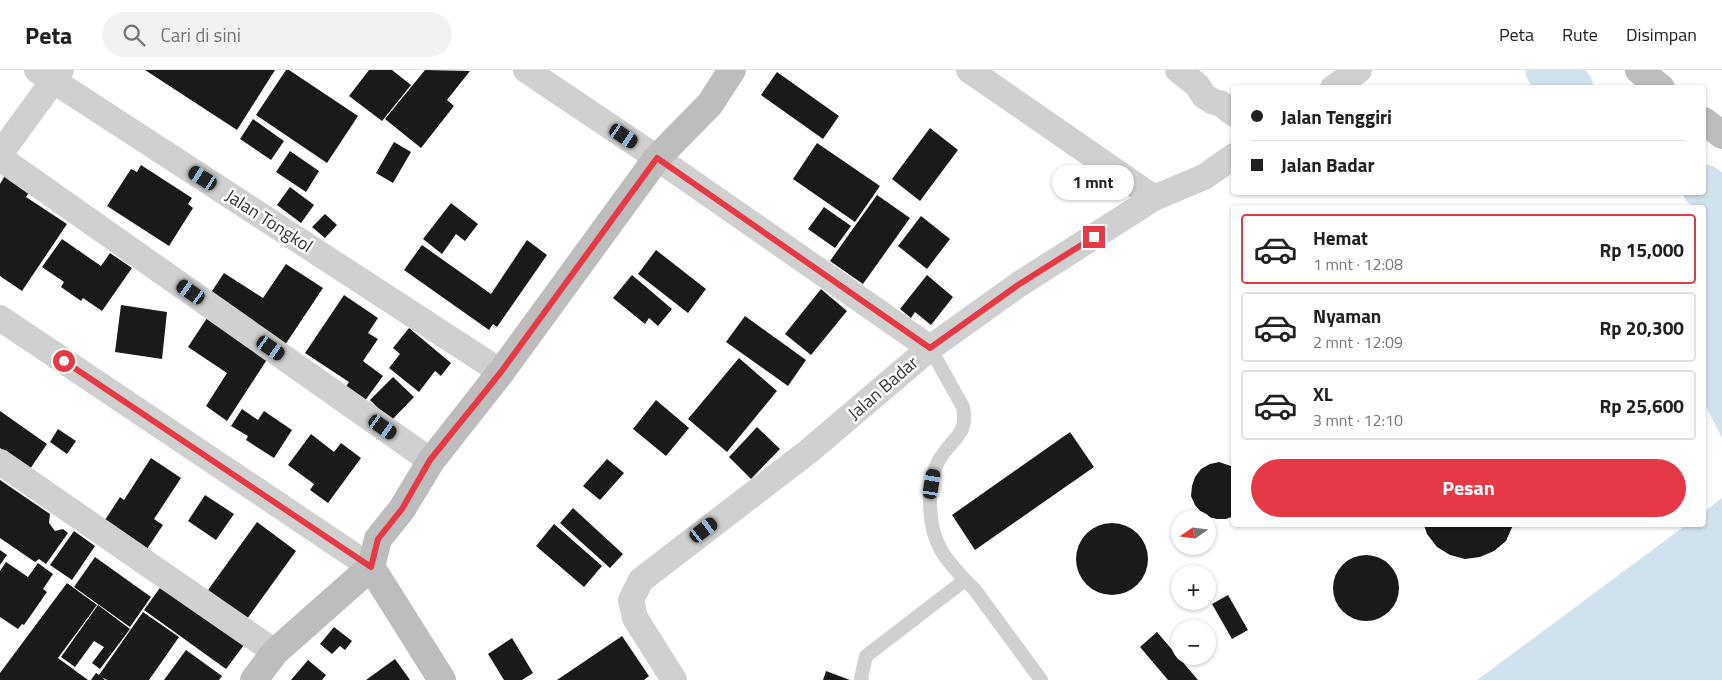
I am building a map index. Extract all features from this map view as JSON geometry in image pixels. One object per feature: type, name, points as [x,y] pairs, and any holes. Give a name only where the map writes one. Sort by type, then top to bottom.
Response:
[{"type":"main road","points":[[254,680],[275,652],[371,567],[378,539],[402,509],[430,460],[501,372],[657,158],[710,104],[732,70]]},
{"type":"main road","points":[[1639,70],[1657,85]]},
{"type":"main road","points":[[1706,123],[1722,135]]},
{"type":"main road","points":[[371,567],[442,680]]},
{"type":"street","points":[[526,70],[657,158],[930,348]]},
{"type":"street","points":[[969,70],[1154,198]]},
{"type":"street","points":[[1178,70],[1197,86],[1204,96],[1220,103],[1231,112]]},
{"type":"street","points":[[1337,85],[1359,70]]},
{"type":"street","points":[[0,154],[50,74]]},
{"type":"street","name":"Jalan Tongkol","points":[[50,74],[501,372]]},
{"type":"street","points":[[0,158],[430,460]]},
{"type":"street","name":"Jalan Badar","points":[[674,680],[635,618],[631,600],[641,580],[810,451],[930,348],[1018,285],[1154,198],[1204,178],[1231,158]]},
{"type":"street","points":[[0,318],[371,567]]},
{"type":"street","points":[[0,462],[275,652]]},
{"type":"lane","points":[[930,348],[963,407],[964,416],[963,429],[942,455],[934,472],[930,497],[932,527],[944,556],[975,590],[1041,680]]},
{"type":"lane","points":[[862,680],[866,656],[965,580]]},
{"type":"water","points":[[1706,211],[1722,220],[1722,438],[1706,407]]},
{"type":"water","points":[[1722,498],[1722,680],[1477,680],[1683,527],[1706,527],[1706,510]]},
{"type":"building","points":[[145,70],[275,70],[237,130]]},
{"type":"building","points":[[286,70],[289,70],[358,116],[327,163],[256,115]]},
{"type":"building","points":[[369,70],[392,70],[411,85],[382,121],[349,96]]},
{"type":"building","points":[[425,70],[470,71],[447,100],[454,106],[421,148],[385,119]]},
{"type":"building","points":[[777,72],[839,116],[823,139],[761,95]]},
{"type":"building","points":[[253,119],[284,141],[271,160],[240,139]]},
{"type":"building","points":[[930,128],[958,150],[920,201],[892,179]]},
{"type":"building","points":[[394,142],[411,152],[393,183],[376,173]]},
{"type":"building","points":[[817,143],[880,186],[855,222],[793,179]]},
{"type":"building","points":[[290,151],[319,171],[306,192],[276,172]]},
{"type":"building","points":[[141,165],[192,198],[188,204],[193,208],[169,246],[107,206],[131,169],[137,172]]},
{"type":"building","points":[[6,174],[30,190],[26,197],[67,224],[22,291],[0,276],[0,184]]},
{"type":"building","points":[[290,187],[314,205],[301,223],[277,205]]},
{"type":"building","points":[[877,195],[910,218],[863,284],[830,261]]},
{"type":"building","points":[[451,203],[478,224],[465,241],[456,234],[442,254],[423,239]]},
{"type":"building","points":[[824,207],[851,226],[835,248],[808,229]]},
{"type":"building","points":[[325,214],[337,225],[325,238],[312,227]]},
{"type":"building","points":[[921,216],[950,239],[927,269],[898,246]]},
{"type":"building","points":[[62,239],[101,266],[110,253],[132,268],[102,311],[83,298],[81,301],[61,287],[64,282],[42,267]]},
{"type":"building","points":[[527,240],[547,255],[497,327],[493,324],[489,330],[404,270],[422,245],[491,294]]},
{"type":"building","points":[[656,250],[706,289],[688,313],[638,274]]},
{"type":"building","points":[[286,264],[323,288],[285,345],[210,294],[224,273],[263,298]]},
{"type":"building","points":[[632,275],[672,309],[658,326],[649,318],[645,324],[613,298]]},
{"type":"building","points":[[927,275],[953,297],[931,325],[915,312],[911,318],[900,309]]},
{"type":"building","points":[[821,289],[847,311],[811,355],[785,334]]},
{"type":"building","points":[[344,295],[378,318],[368,333],[378,339],[363,361],[383,376],[364,402],[345,388],[349,382],[305,353]]},
{"type":"building","points":[[121,305],[167,312],[162,359],[115,352]]},
{"type":"building","points":[[745,316],[806,360],[788,386],[726,342]]},
{"type":"building","points":[[207,318],[268,358],[227,421],[206,406],[227,373],[188,347]]},
{"type":"building","points":[[409,328],[451,363],[441,376],[435,371],[419,392],[389,368],[400,354],[393,348]]},
{"type":"building","points":[[739,358],[777,391],[727,452],[688,419]]},
{"type":"building","points":[[393,377],[414,397],[391,421],[370,400]]},
{"type":"building","points":[[656,400],[689,428],[666,456],[633,429]]},
{"type":"building","points":[[242,409],[258,420],[264,411],[292,430],[274,458],[246,440],[248,436],[231,426]]},
{"type":"building","points":[[0,411],[47,444],[30,469],[0,448]]},
{"type":"building","points":[[757,427],[780,449],[751,479],[729,457]]},
{"type":"building","points":[[58,429],[76,441],[67,454],[50,442]]},
{"type":"building","points":[[1070,432],[1094,467],[975,550],[952,515]]},
{"type":"building","points":[[311,434],[334,452],[341,443],[361,458],[328,503],[310,490],[314,484],[288,465]]},
{"type":"building","points":[[151,458],[181,478],[154,519],[163,525],[147,549],[105,520],[120,497],[124,500]]},
{"type":"building","points":[[607,459],[624,473],[600,500],[583,486]]},
{"type":"building","points":[[1219,462],[1231,466],[1231,517],[1216,519],[1216,510],[1199,510],[1195,505],[1191,496],[1192,486],[1195,477],[1201,469]]},
{"type":"building","points":[[0,480],[50,514],[49,523],[55,531],[63,529],[68,533],[46,564],[39,559],[35,562],[0,538]]},
{"type":"building","points":[[205,495],[234,514],[216,540],[188,521]]},
{"type":"building","points":[[573,508],[623,554],[610,568],[560,523]]},
{"type":"building","points":[[257,522],[296,551],[247,619],[208,590]]},
{"type":"building","points":[[1112,523],[1126,526],[1138,533],[1145,545],[1148,559],[1145,573],[1138,585],[1126,592],[1112,595],[1098,592],[1086,585],[1079,573],[1076,559],[1079,545],[1086,533],[1098,526]]},
{"type":"building","points":[[554,524],[602,566],[584,587],[536,546]]},
{"type":"building","points":[[1425,527],[1512,527],[1506,541],[1494,551],[1480,557],[1465,559],[1450,555],[1437,547],[1427,534]]},
{"type":"building","points":[[74,531],[95,546],[72,580],[50,565]]},
{"type":"building","points":[[0,550],[7,555],[0,565]]},
{"type":"building","points":[[1366,555],[1379,558],[1389,565],[1396,575],[1399,588],[1396,601],[1389,611],[1379,618],[1366,621],[1353,618],[1343,611],[1336,601],[1333,588],[1336,575],[1343,565],[1353,558]]},
{"type":"building","points":[[95,557],[151,597],[130,627],[74,587]]},
{"type":"building","points":[[6,562],[28,577],[38,563],[53,574],[43,589],[47,592],[24,625],[22,624],[18,629],[0,617],[0,571]]},
{"type":"building","points":[[67,583],[97,605],[58,658],[88,680],[0,680],[0,673]]},
{"type":"building","points":[[162,585],[244,645],[226,669],[144,610]]},
{"type":"building","points":[[1228,595],[1248,630],[1232,639],[1215,610],[1216,602]]},
{"type":"building","points":[[98,605],[130,629],[100,669],[92,663],[104,647],[94,641],[75,667],[61,657]]},
{"type":"building","points":[[143,612],[179,637],[149,680],[107,680],[102,677],[105,680],[91,680],[96,673],[99,675]]},
{"type":"building","points":[[334,627],[352,641],[345,650],[340,646],[332,654],[320,644]]},
{"type":"building","points":[[1157,632],[1171,648],[1171,665],[1185,665],[1198,680],[1168,680],[1140,647]]},
{"type":"building","points":[[622,636],[649,676],[644,680],[557,680]]},
{"type":"building","points":[[512,638],[533,673],[522,680],[504,680],[488,654]]},
{"type":"building","points":[[186,650],[222,676],[219,680],[164,680]]},
{"type":"building","points":[[395,659],[410,680],[366,680]]},
{"type":"building","points":[[308,660],[326,675],[322,680],[291,680]]},
{"type":"building","points":[[826,671],[850,680],[823,680]]},
{"type":"waterway","points":[[1548,70],[1567,85]]},
{"type":"waterway","points":[[1706,189],[1722,201]]},
{"type":"route","points":[[64,361],[371,567],[378,539],[402,509],[430,460],[501,372],[657,158],[930,348],[1018,285],[1094,237]]}]
